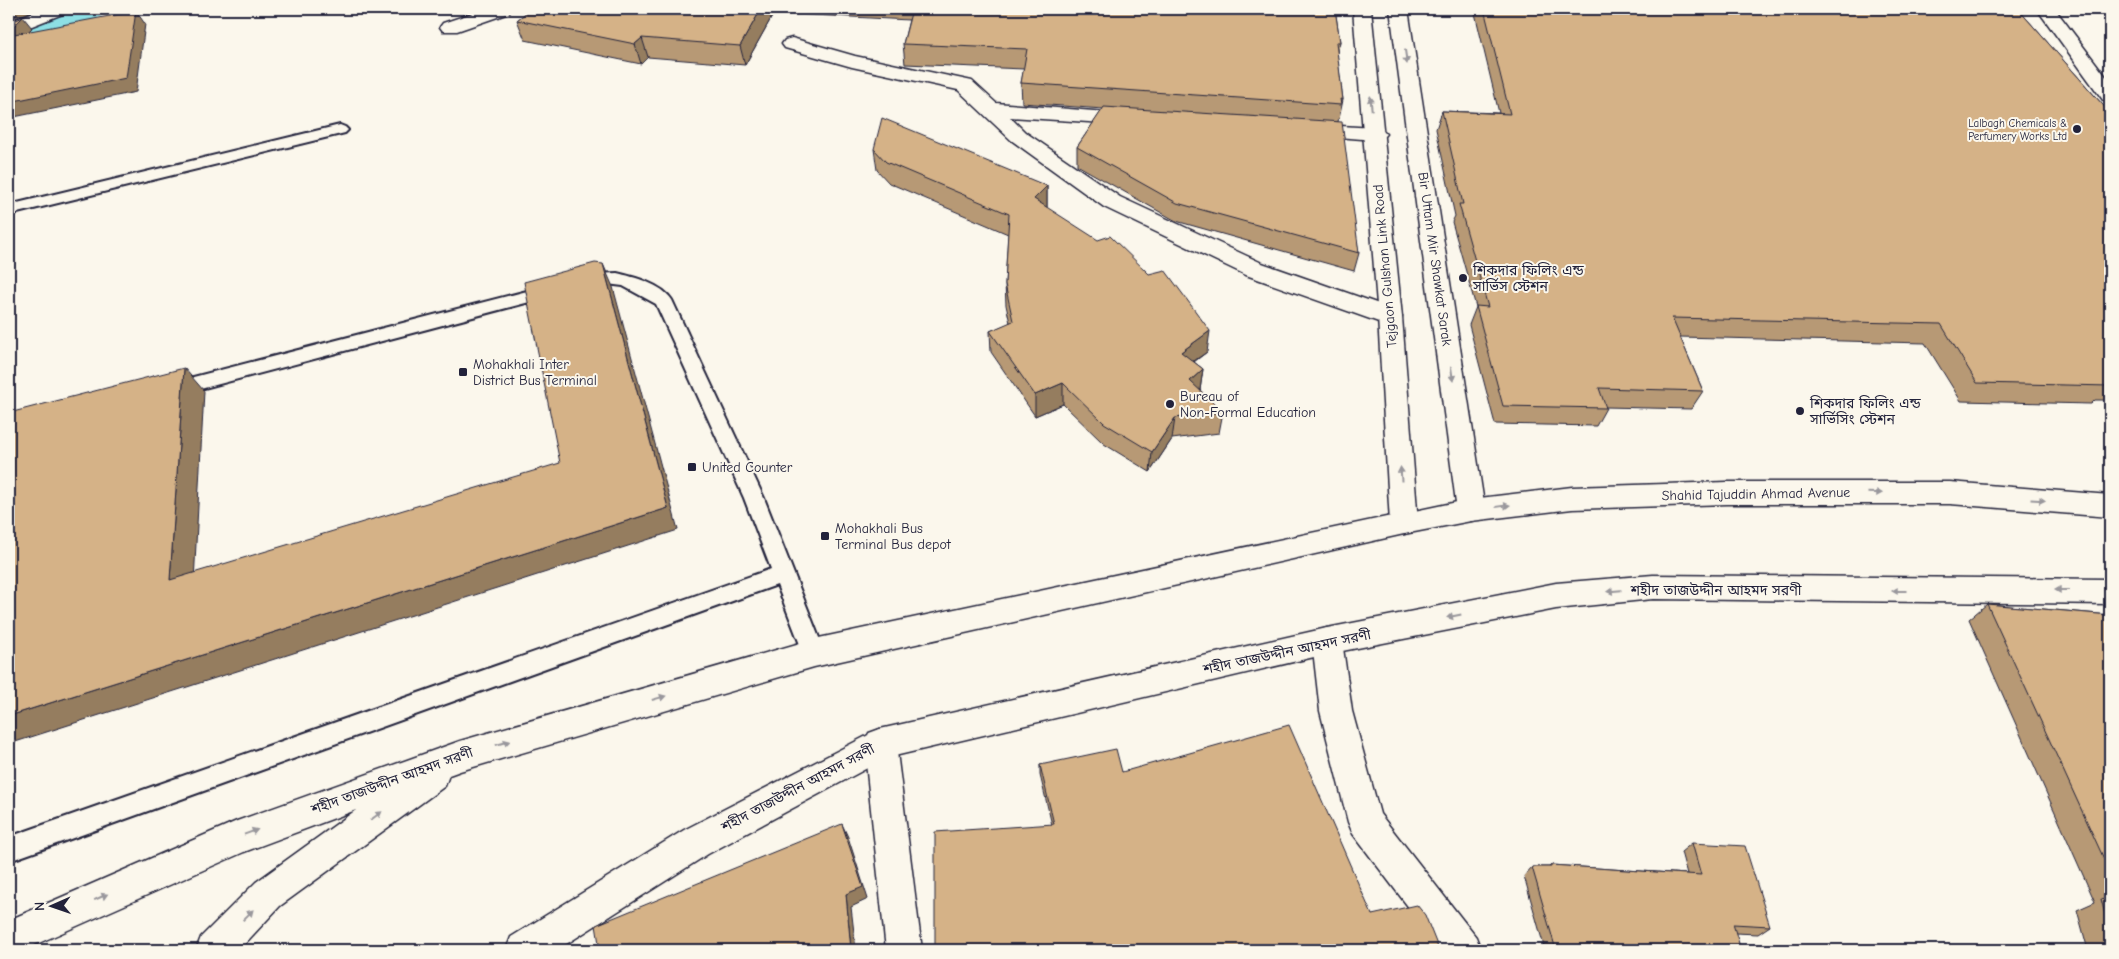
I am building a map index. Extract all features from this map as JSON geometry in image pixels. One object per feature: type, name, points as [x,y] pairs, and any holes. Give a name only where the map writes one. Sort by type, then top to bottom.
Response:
[{"type":"main road","points":[[9,29],[58,9]]},
{"type":"main road","points":[[450,27],[502,9]]},
{"type":"main road","name":"Tejgaon Gulshan Link Road","points":[[1362,9],[1390,317],[1404,523]]},
{"type":"main road","name":"Bir Uttam Mir Shawkat Sarak","points":[[1399,9],[1471,510]]},
{"type":"main road","points":[[2046,9],[2110,96]]},
{"type":"main road","points":[[792,44],[852,61],[965,85],[1018,136],[1112,202],[1254,269],[1390,317]]},
{"type":"main road","points":[[988,109],[1156,120]]},
{"type":"main road","points":[[1285,128],[1374,134]]},
{"type":"main road","name":"Shahid Tajuddin Ahmad Avenue","points":[[1404,523],[1471,510],[1572,498],[1816,492],[1950,493],[2110,506]]},
{"type":"main road","name":"শহীদ তাজউদ্দীন আহমদ সরণী","points":[[9,938],[237,838],[460,756],[814,653],[1404,523]]},
{"type":"main road","name":"শহীদ তাজউদ্দীন আহমদ সরণী","points":[[524,950],[696,842],[880,744],[1327,641],[1556,596],[1653,587],[2110,592]]},
{"type":"main road","points":[[1327,641],[1336,711],[1365,822],[1463,950]]},
{"type":"main road","points":[[880,744],[904,950]]},
{"type":"main road","points":[[214,950],[268,894],[460,756]]},
{"type":"lane","points":[[9,210],[340,130]]},
{"type":"lane","points":[[151,395],[600,278],[638,283],[663,300],[754,498],[814,653]]},
{"type":"lane","points":[[9,849],[784,573]]},
{"type":"building","points":[[531,9],[761,9],[740,46],[642,38],[635,44],[517,20]]},
{"type":"building","points":[[912,9],[1335,9],[1340,42],[1336,42],[1343,100],[1340,99],[1341,105],[1021,83],[1027,49],[903,44]]},
{"type":"building","points":[[1484,9],[2018,9],[2110,113],[2110,382],[2107,382],[2110,386],[1977,383],[1941,324],[1672,318],[1703,391],[1599,388],[1606,408],[1503,406],[1476,306],[1488,307],[1459,204],[1463,204],[1442,111],[1510,114]]},
{"type":"building","points":[[136,11],[126,78],[9,102],[9,35]]},
{"type":"building","points":[[23,17],[9,31],[9,23]]},
{"type":"building","points":[[1104,107],[1342,122],[1359,253],[1177,203],[1077,147]]},
{"type":"building","points":[[882,118],[1047,186],[1034,199],[1098,240],[1110,236],[1149,274],[1165,270],[1210,331],[1181,352],[1203,369],[1190,381],[1223,412],[1175,418],[1152,452],[1104,423],[1063,383],[1035,395],[990,331],[1013,321],[1005,284],[1009,214],[886,162],[874,149]]},
{"type":"building","points":[[595,263],[603,264],[668,508],[9,716],[9,413],[184,368],[170,580],[560,463],[524,282]]},
{"type":"building","points":[[1987,604],[2110,615],[2110,872]]},
{"type":"building","points":[[1289,725],[1372,915],[1417,905],[1425,915],[1439,950],[935,950],[935,832],[1054,824],[1040,765],[1116,749],[1122,772]]},
{"type":"building","points":[[842,824],[863,887],[846,894],[851,950],[600,950],[596,925]]},
{"type":"building","points":[[1692,843],[1745,846],[1770,926],[1733,924],[1741,950],[1556,950],[1532,867],[1551,867],[1551,865],[1701,875]]},
{"type":"building","points":[[2101,899],[2110,902],[2110,934]]},
{"type":"waterway","points":[[9,33],[75,16],[91,9]]},
{"type":"place","name":"Lalbagh Chemicals & Perfumery Works Ltd","points":[[2077,129]]},
{"type":"place","name":"শিকদার ফিলিং এন্ড সার্ভিস স্টেশন","points":[[1463,278]]},
{"type":"place","name":"Mohakhali Inter District Bus Terminal","points":[[463,372]]},
{"type":"place","name":"Bureau of Non-Formal Education","points":[[1170,404]]},
{"type":"place","name":"শিকদার ফিলিং এন্ড সার্ভিসিং স্টেশন","points":[[1800,411]]},
{"type":"place","name":"United Counter","points":[[692,467]]},
{"type":"place","name":"Mohakhali Bus Terminal Bus depot","points":[[825,536]]}]
